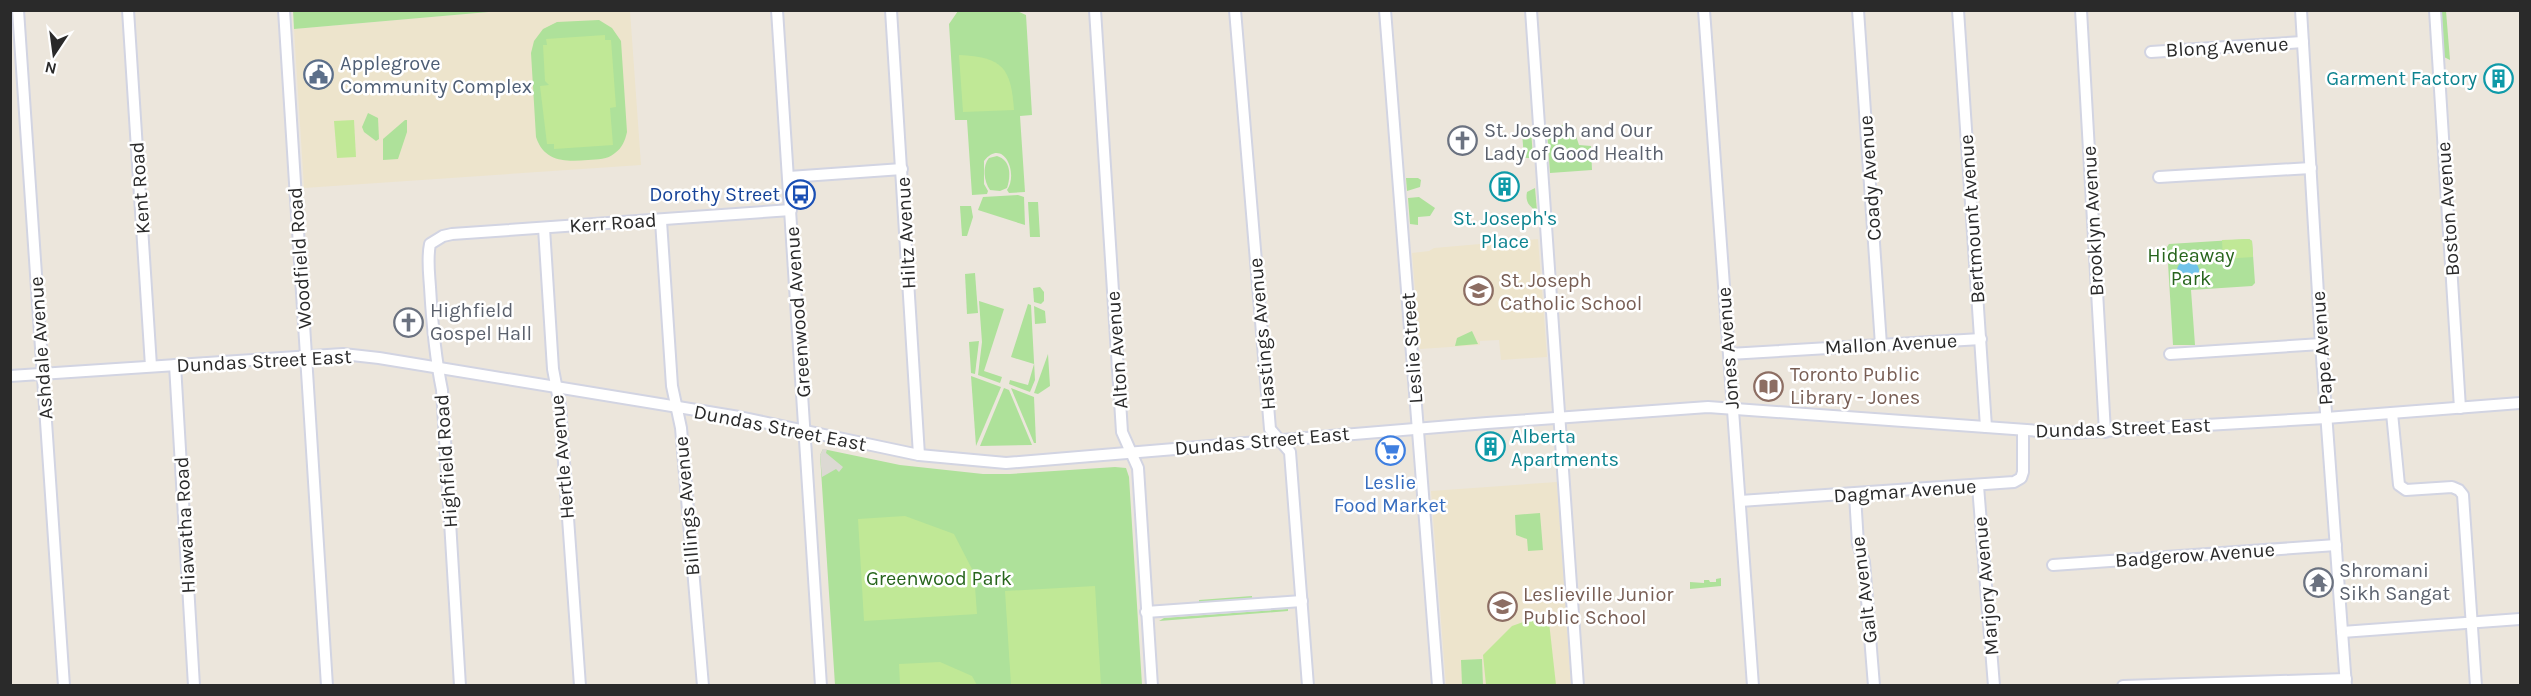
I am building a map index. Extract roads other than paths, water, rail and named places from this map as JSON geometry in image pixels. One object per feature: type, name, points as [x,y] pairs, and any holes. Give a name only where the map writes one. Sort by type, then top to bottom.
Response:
[{"type":"street","name":"Ashdale Avenue","points":[[18,10],[63,686]]},
{"type":"street","name":"Kent Road","points":[[128,10],[151,366]]},
{"type":"street","name":"Woodfield Road","points":[[284,10],[327,686]]},
{"type":"street","name":"Greenwood Avenue","points":[[777,10],[821,686]]},
{"type":"street","name":"Hiltz Avenue","points":[[891,10],[919,455]]},
{"type":"street","name":"Alton Avenue","points":[[1095,10],[1122,432],[1138,468],[1152,686]]},
{"type":"street","name":"Hastings Avenue","points":[[1235,10],[1270,429],[1290,452],[1308,686]]},
{"type":"street","name":"Leslie Street","points":[[1385,10],[1438,686]]},
{"type":"street","points":[[1531,10],[1578,686]]},
{"type":"street","name":"Jones Avenue","points":[[1704,10],[1753,686]]},
{"type":"street","name":"Coady Avenue","points":[[1858,10],[1881,345]]},
{"type":"street","name":"Bertmount Avenue","points":[[1958,10],[1986,427]]},
{"type":"street","name":"Brooklyn Avenue","points":[[2081,10],[2105,432]]},
{"type":"street","name":"Pape Avenue","points":[[2301,10],[2321,344],[2346,682]]},
{"type":"street","name":"Boston Avenue","points":[[2436,10],[2460,408]]},
{"type":"street","name":"Blong Avenue","points":[[2151,52],[2303,42]]},
{"type":"street","points":[[2158,177],[2311,168]]},
{"type":"street","points":[[789,177],[902,169]]},
{"type":"street","name":"Kerr Road","points":[[435,240],[452,234],[791,210]]},
{"type":"street","name":"Billings Avenue","points":[[661,220],[672,386],[678,408],[703,686]]},
{"type":"street","name":"Hertle Avenue","points":[[544,228],[556,387],[560,406],[580,686]]},
{"type":"street","name":"Highfield Road","points":[[435,240],[430,244],[428,253],[437,368],[442,390],[460,686]]},
{"type":"street","name":"Mallon Avenue","points":[[1729,354],[1981,339]]},
{"type":"street","points":[[2170,354],[2321,344]]},
{"type":"street","name":"Dundas Street East","points":[[10,376],[343,354],[678,408],[919,455],[1006,463],[1418,428],[1708,407],[2023,430],[2105,432],[2520,403]]},
{"type":"street","name":"Hiawatha Road","points":[[175,365],[194,686]]},
{"type":"street","points":[[2392,413],[2397,481],[2402,489],[2452,488],[2459,490],[2464,502],[2475,686]]},
{"type":"street","name":"Dagmar Avenue","points":[[1740,501],[1855,495],[2013,482],[2021,478],[2023,472],[2023,430]]},
{"type":"street","name":"Marjory Avenue","points":[[1978,486],[1994,686]]},
{"type":"street","name":"Galt Avenue","points":[[1855,495],[1858,544],[1864,562],[1874,686]]},
{"type":"street","name":"Badgerow Avenue","points":[[2053,565],[2336,545]]},
{"type":"street","points":[[1146,612],[1302,601]]},
{"type":"street","points":[[2342,632],[2520,619]]},
{"type":"street","points":[[2123,686],[2346,682]]},
{"type":"water","points":[[2188,260],[2196,263],[2199,271],[2196,279],[2188,282],[2180,279],[2177,271],[2180,263]]},
{"type":"place","name":"Applegrove Community Complex","points":[[319,74]]},
{"type":"place","name":"Garment Factory","points":[[2498,78]]},
{"type":"place","name":"St. Joseph and Our Lady of Good Health","points":[[1463,141]]},
{"type":"place","name":"St. Joseph's Place","points":[[1505,187]]},
{"type":"place","name":"Dorothy Street","points":[[801,194]]},
{"type":"place","name":"St. Joseph Catholic School","points":[[1479,291]]},
{"type":"place","name":"Highfield Gospel Hall","points":[[409,322]]},
{"type":"place","name":"Toronto Public Library - Jones","points":[[1769,386]]},
{"type":"place","name":"Alberta Apartments","points":[[1490,447]]},
{"type":"place","name":"Leslie Food Market","points":[[1390,451]]},
{"type":"place","name":"Shromani Sikh Sangat","points":[[2318,582]]},
{"type":"place","name":"Leslieville Junior Public School","points":[[1502,606]]},
{"type":"park label","name":"Hideaway Park","points":[[2191,266]]},
{"type":"park label","name":"Greenwood Park","points":[[939,578]]}]
